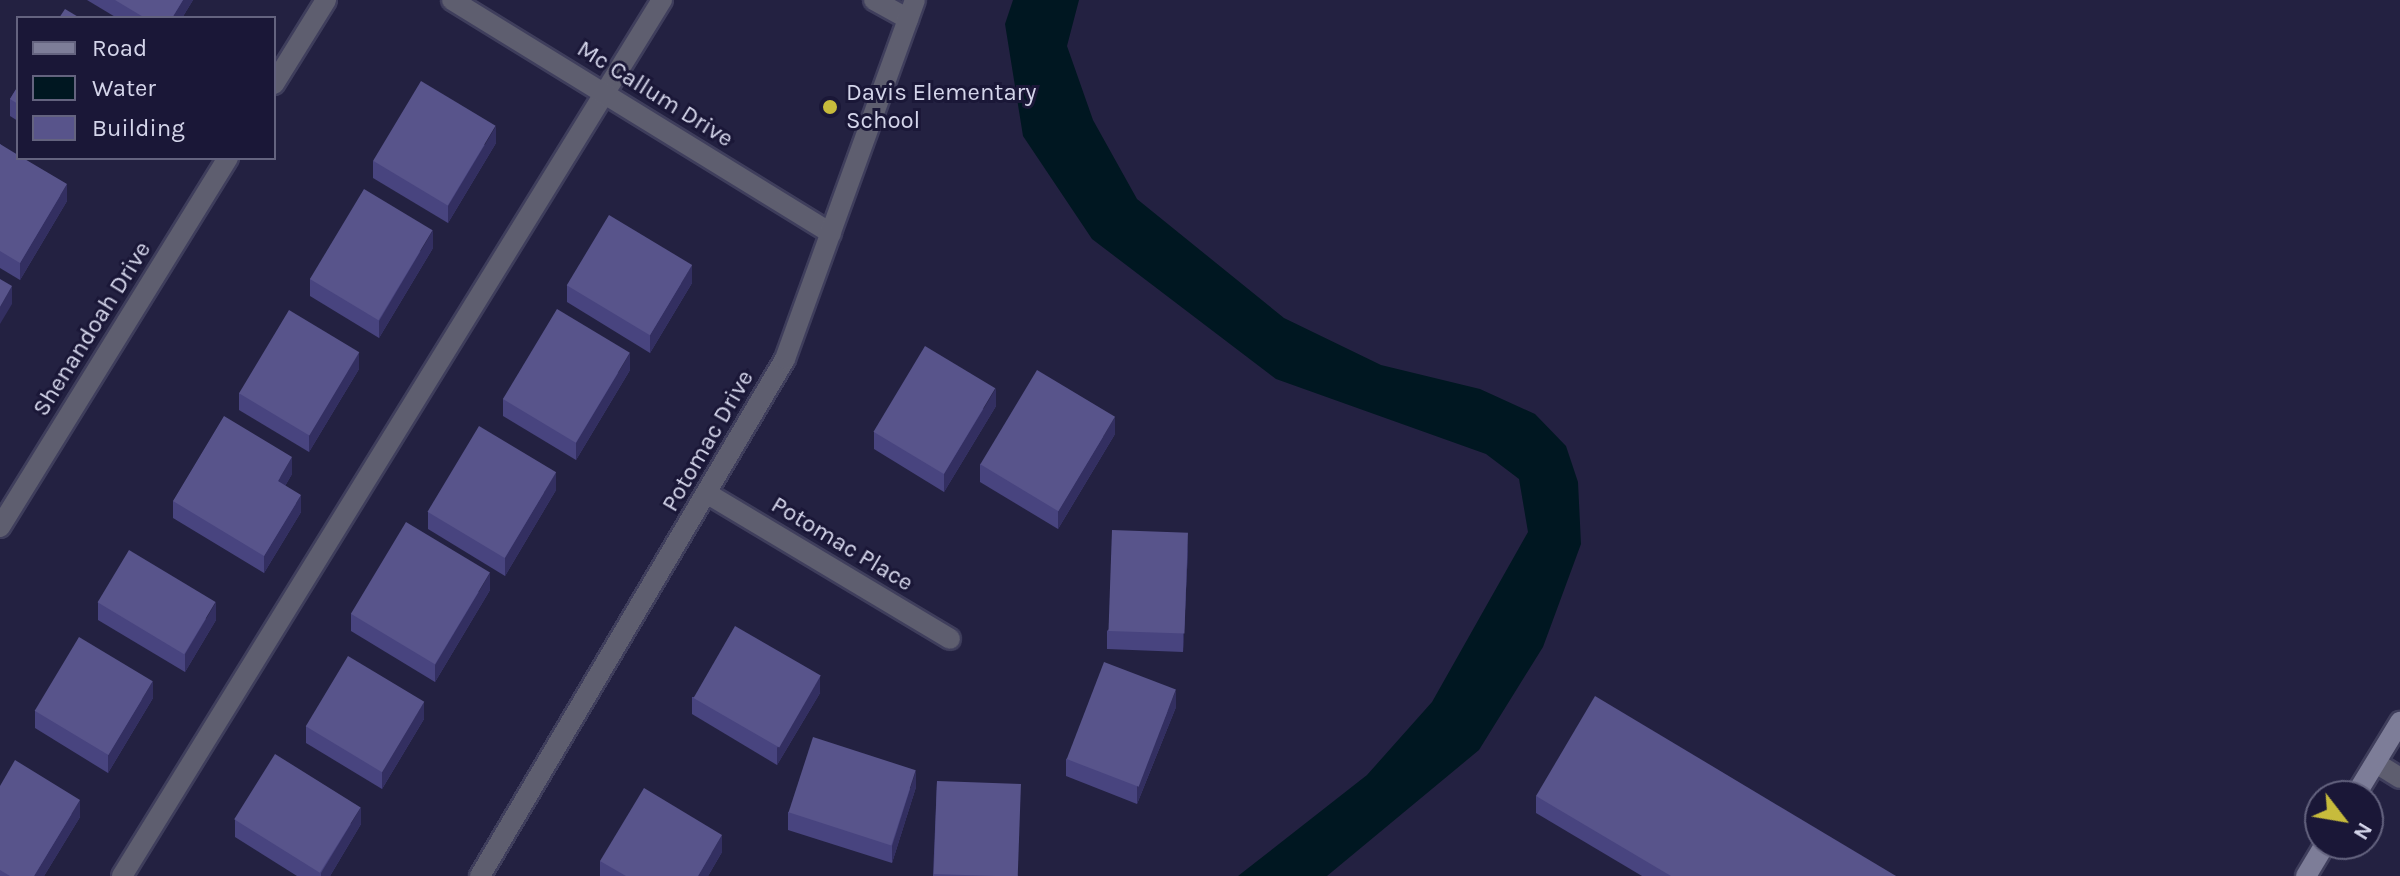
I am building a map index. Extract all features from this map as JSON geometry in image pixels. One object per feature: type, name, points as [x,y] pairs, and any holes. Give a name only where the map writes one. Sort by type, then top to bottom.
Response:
[{"type":"main road","points":[[2365,780],[2400,722]]},
{"type":"street","points":[[276,81],[326,0]]},
{"type":"street","name":"Mc Callum Drive","points":[[452,0],[831,233]]},
{"type":"street","points":[[122,876],[661,0]]},
{"type":"street","points":[[874,0],[912,10]]},
{"type":"street","name":"Potomac Drive","points":[[480,876],[785,359],[912,10]]},
{"type":"street","name":"Shenandoah Drive","points":[[0,527],[227,160]]},
{"type":"street","name":"Potomac Place","points":[[708,494],[950,639]]},
{"type":"street","points":[[2376,763],[2400,778]]},
{"type":"water","points":[[1013,0],[1079,0],[1067,46],[1093,120],[1137,199],[1284,318],[1381,365],[1480,389],[1535,414],[1566,446],[1578,482],[1581,544],[1543,647],[1479,750],[1327,876],[1238,876],[1367,775],[1432,702],[1528,532],[1519,479],[1486,454],[1276,379],[1092,239],[1023,136],[1005,24]]},
{"type":"building","points":[[115,0],[183,0],[173,16],[142,16]]},
{"type":"building","points":[[65,9],[77,16],[60,16]]},
{"type":"building","points":[[421,81],[496,126],[448,206],[373,161]]},
{"type":"building","points":[[16,89],[16,103],[10,99]]},
{"type":"building","points":[[0,144],[16,154],[16,160],[26,160],[67,184],[20,263],[0,251]]},
{"type":"building","points":[[364,189],[433,230],[378,320],[310,279]]},
{"type":"building","points":[[609,215],[692,265],[650,335],[567,285]]},
{"type":"building","points":[[0,279],[12,286],[0,307]]},
{"type":"building","points":[[557,309],[630,353],[576,443],[503,399]]},
{"type":"building","points":[[289,310],[359,352],[309,435],[239,393]]},
{"type":"building","points":[[925,346],[995,388],[944,474],[873,432]]},
{"type":"building","points":[[1037,370],[1115,417],[1058,511],[980,464]]},
{"type":"building","points":[[224,416],[292,457],[278,481],[301,495],[264,556],[173,501]]},
{"type":"building","points":[[479,426],[556,472],[505,558],[427,512]]},
{"type":"building","points":[[406,522],[490,572],[435,664],[351,614]]},
{"type":"building","points":[[1112,530],[1188,533],[1184,634],[1108,631]]},
{"type":"building","points":[[129,550],[216,602],[184,654],[98,602]]},
{"type":"building","points":[[735,626],[821,676],[779,747],[694,698]]},
{"type":"building","points":[[79,637],[153,681],[108,755],[35,711]]},
{"type":"building","points":[[348,656],[424,702],[382,772],[306,726]]},
{"type":"building","points":[[1104,662],[1176,690],[1139,787],[1067,759]]},
{"type":"building","points":[[1595,696],[1896,876],[1671,876],[1536,796]]},
{"type":"building","points":[[813,737],[916,770],[891,846],[789,812]]},
{"type":"building","points":[[275,754],[361,808],[320,873],[234,819]]},
{"type":"building","points":[[15,760],[80,800],[34,876],[10,876],[0,870],[0,786]]},
{"type":"building","points":[[937,781],[1021,784],[1018,876],[934,874]]},
{"type":"building","points":[[644,788],[722,835],[698,876],[626,876],[600,861]]},
{"type":"place","name":"Davis Elementary School","points":[[830,107]]}]
